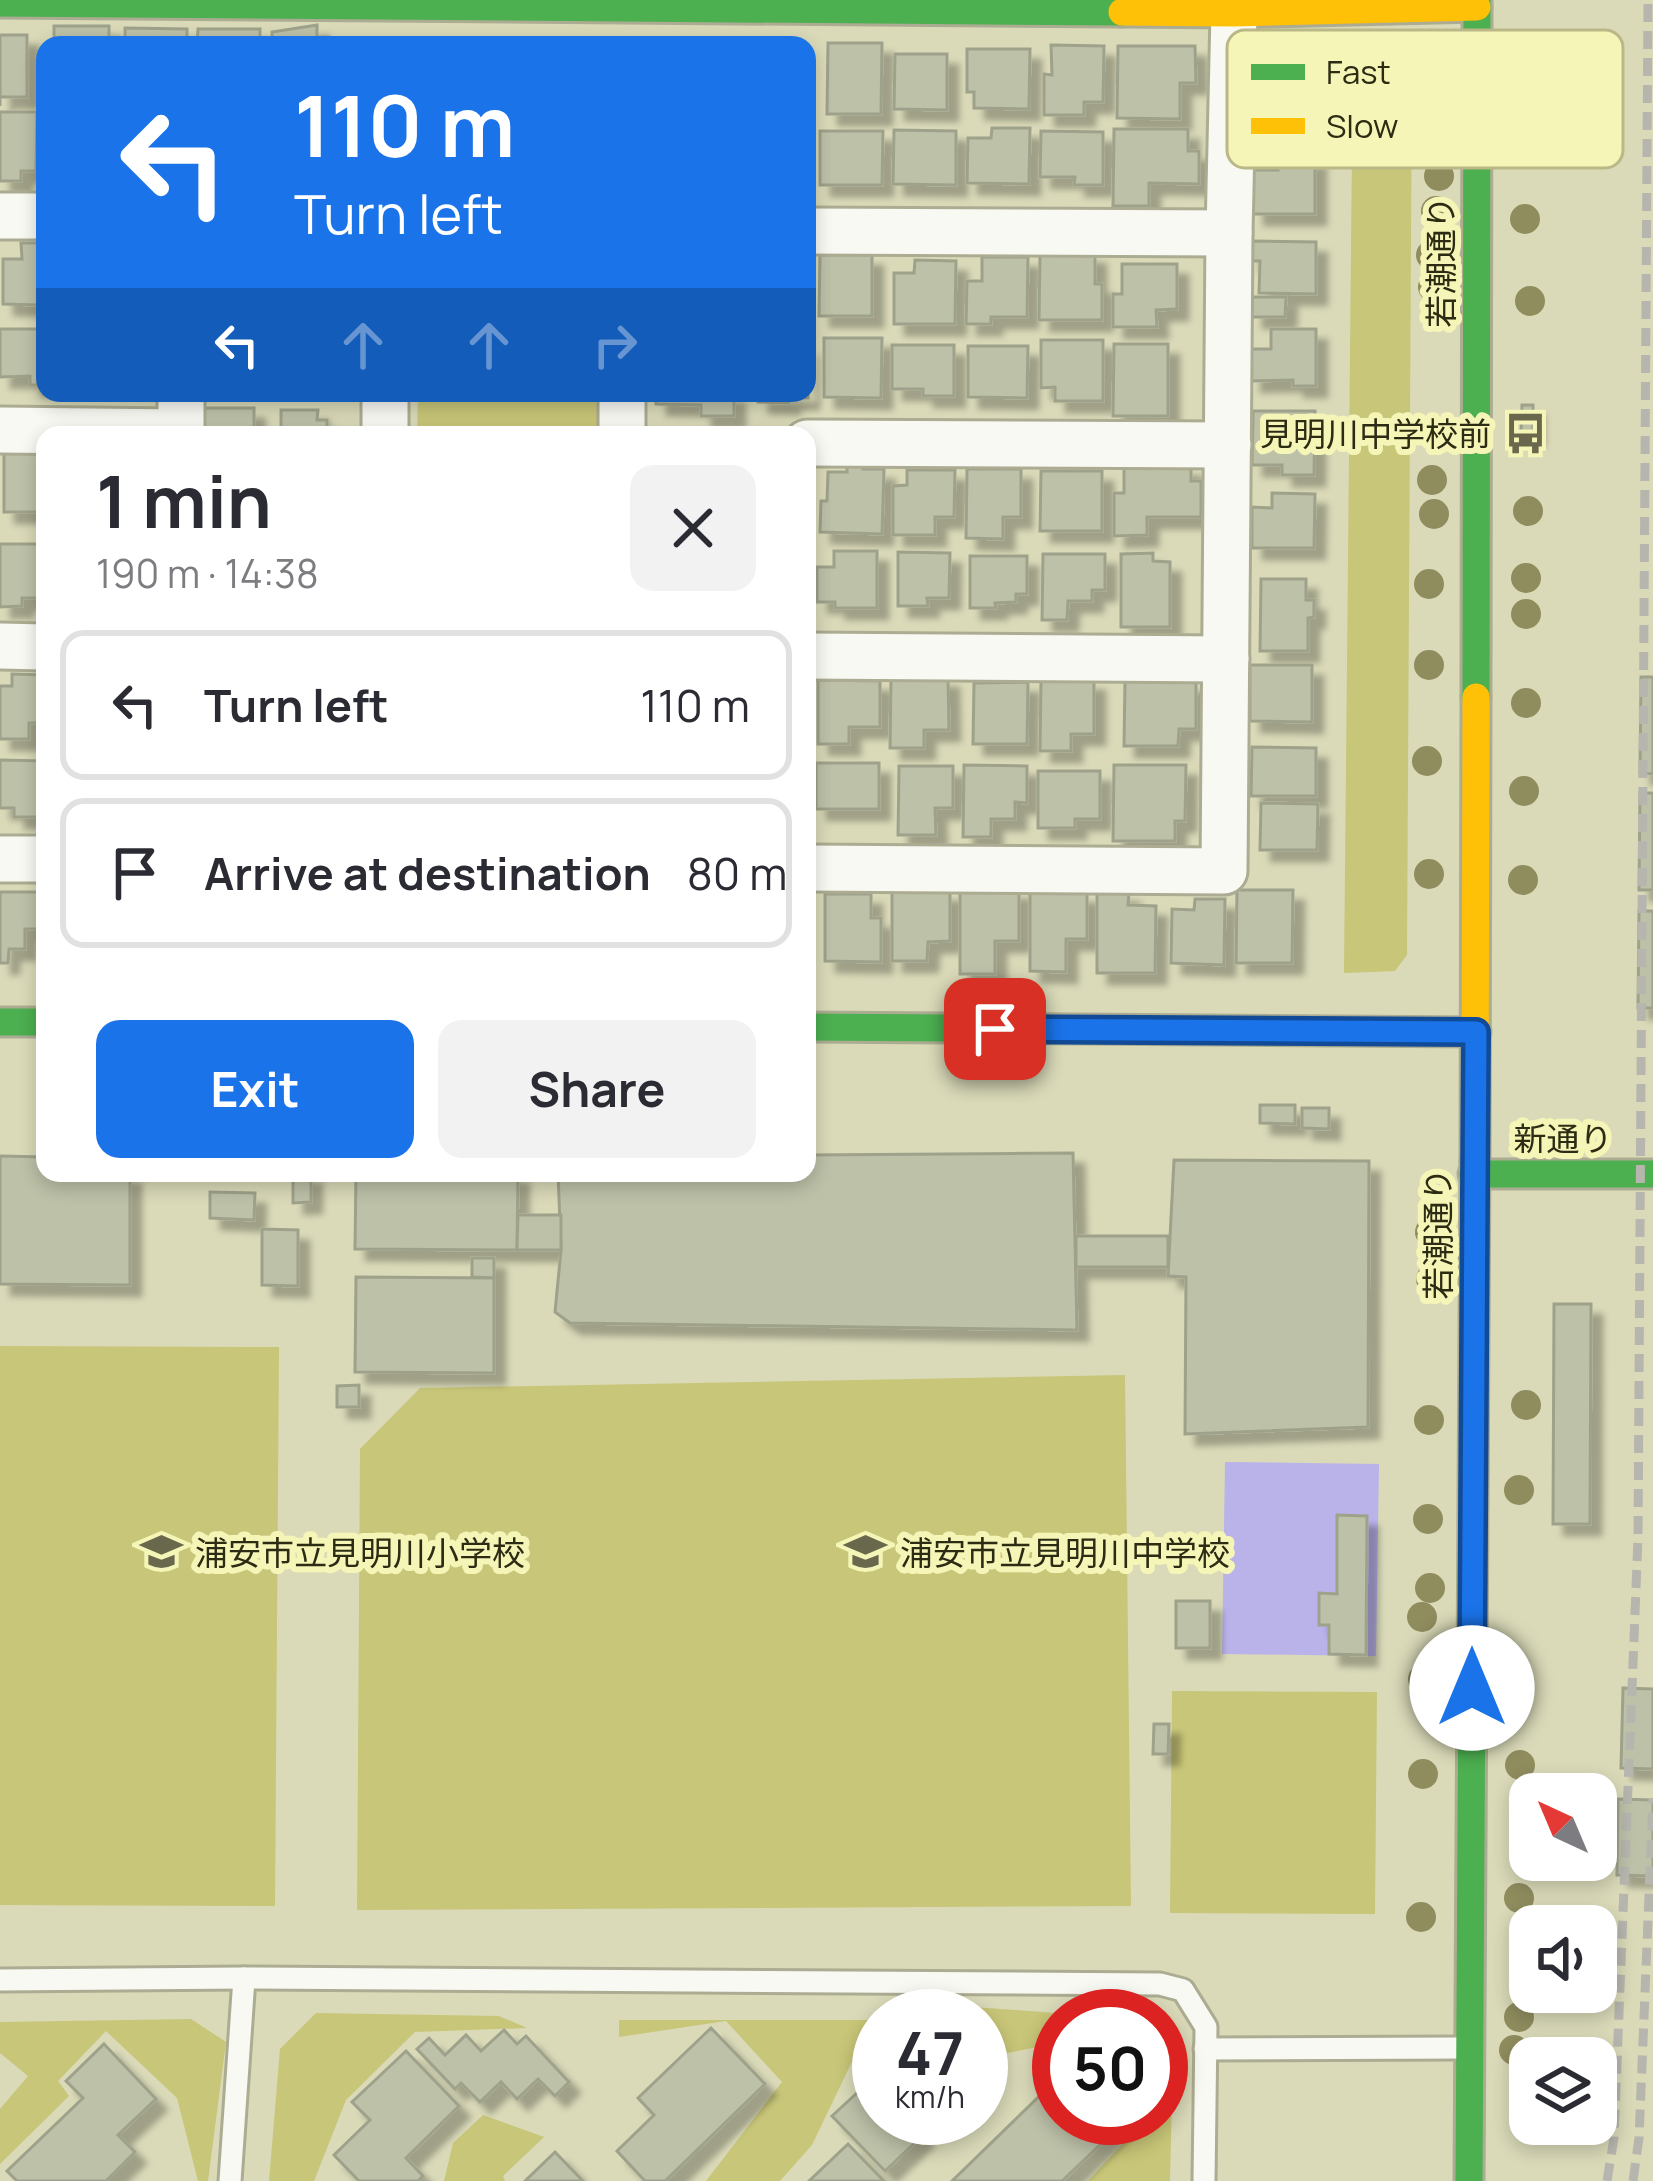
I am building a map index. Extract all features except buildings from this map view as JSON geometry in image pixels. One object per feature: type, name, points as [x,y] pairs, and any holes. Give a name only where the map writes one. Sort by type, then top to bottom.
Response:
[{"type":"street","points":[[0,3],[142,2],[624,26],[1477,3]]},
{"type":"street","points":[[1234,13],[1234,30]]},
{"type":"street","points":[[816,868],[1224,871],[1230,168]]},
{"type":"street","name":"若潮通り","points":[[1469,2181],[1477,168]]},
{"type":"street","points":[[0,216],[36,216]]},
{"type":"street","points":[[816,231],[1229,233]]},
{"type":"street","points":[[72,426],[181,420]]},
{"type":"street","points":[[0,430],[36,428]]},
{"type":"street","points":[[816,443],[1228,446]]},
{"type":"street","points":[[0,646],[36,646]]},
{"type":"street","points":[[816,656],[1226,659]]},
{"type":"street","points":[[0,859],[36,860]]},
{"type":"street","points":[[0,1022],[36,1022]]},
{"type":"street","points":[[816,1028],[1476,1032]]},
{"type":"street","name":"新通り","points":[[1473,1174],[1653,1174]]},
{"type":"lane","points":[[230,2181],[244,1978]]},
{"type":"lane","points":[[0,1980],[1160,1984],[1183,1990],[1206,2027],[1204,2181]]},
{"type":"lane","points":[[1205,2049],[1470,2048]]},
{"type":"shaded area","points":[[1352,168],[1411,168],[1407,955],[1395,971],[1344,973]]},
{"type":"shaded area","points":[[418,402],[605,402],[604,426],[417,426]]},
{"type":"shaded area","name":"浦安市立見明川小学校","points":[[0,1346],[279,1347],[275,1906],[0,1905]]},
{"type":"shaded area","points":[[1125,1375],[1131,1906],[357,1910],[360,1449],[420,1388]]},
{"type":"shaded area","points":[[1225,1462],[1379,1464],[1376,1656],[1222,1654]]},
{"type":"shaded area","points":[[1172,1691],[1377,1692],[1375,1914],[1170,1913]]},
{"type":"shaded area","points":[[1008,2010],[1032,2011],[1032,2048],[1008,2053]]},
{"type":"shaded area","points":[[316,2013],[499,2016],[527,2028],[415,2032],[346,2100],[314,2181],[269,2181],[280,2049]]},
{"type":"shaded area","points":[[191,2019],[226,2042],[208,2181],[198,2181],[177,2098],[106,2031],[58,2081],[69,2096],[0,2164],[0,2109],[28,2076],[0,2053],[0,2022]]},
{"type":"shaded area","points":[[619,2020],[852,2020],[852,2062],[812,2145],[780,2181],[706,2181],[782,2082],[726,2021],[619,2037]]},
{"type":"shaded area","points":[[483,2115],[544,2137],[503,2176],[505,2181],[444,2181],[453,2143]]},
{"type":"shaded area","points":[[1122,2145],[1171,2145],[1170,2181],[1088,2181]]},
{"type":"railway","points":[[1607,2181],[1614,2138],[1638,1538],[1648,0]]},
{"type":"railway","points":[[1633,2181],[1639,2138],[1653,1799]]},
{"type":"traffic: fast","points":[[1477,0],[1477,30]]},
{"type":"traffic: fast","points":[[0,3],[1122,12]]},
{"type":"traffic: fast","points":[[1476,697],[1477,168]]},
{"type":"traffic: fast","points":[[0,1022],[36,1022]]},
{"type":"traffic: fast","points":[[816,1027],[1476,1032]]},
{"type":"traffic: fast","points":[[1469,2181],[1475,1161]]},
{"type":"traffic: fast","points":[[1473,1174],[1653,1174]]},
{"type":"traffic: slow","points":[[1122,12],[1477,7]]},
{"type":"traffic: slow","points":[[1475,1161],[1476,697]]},
{"type":"place","name":"見明川中学校前","points":[[1525,433]]},
{"type":"place","name":"浦安市立見明川小学校","points":[[161,1552]]},
{"type":"place","name":"浦安市立見明川中学校","points":[[866,1552]]},
{"type":"route","points":[[995,1029],[1476,1032],[1472,1688]]}]
